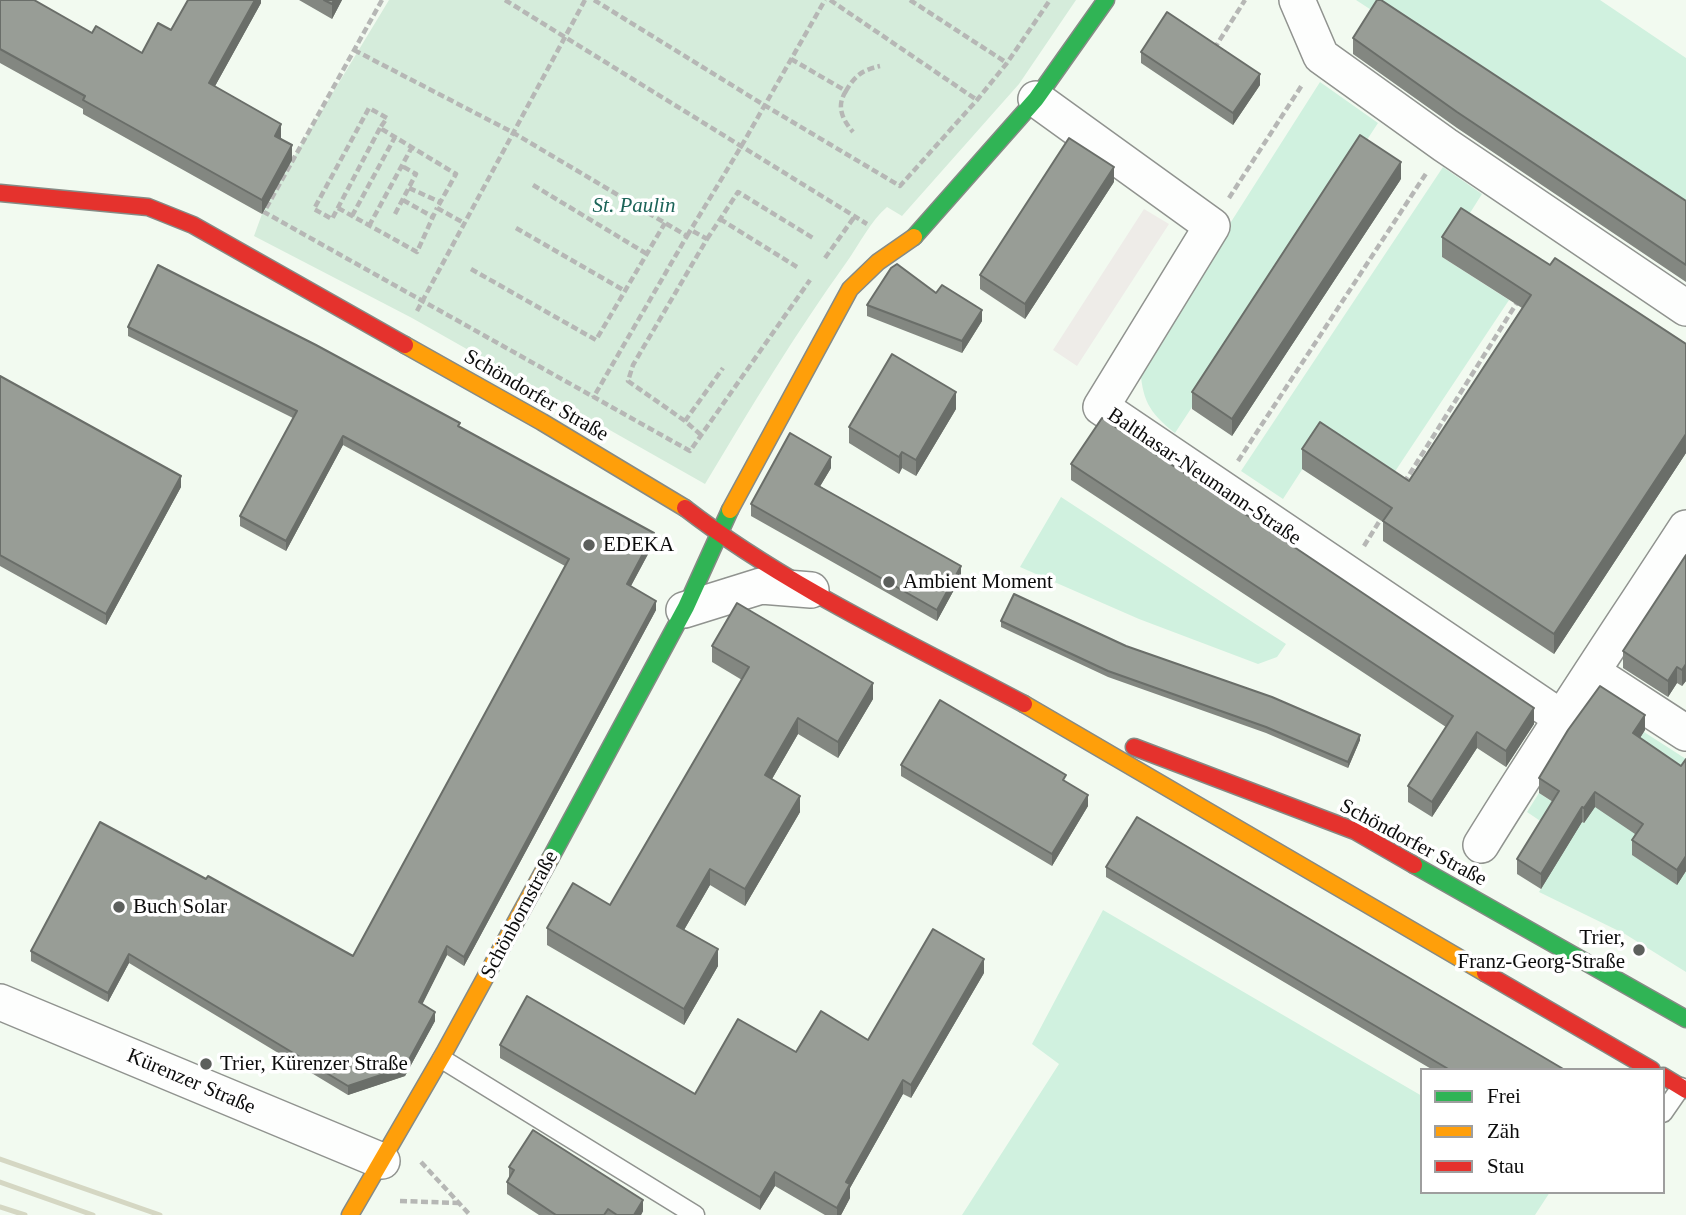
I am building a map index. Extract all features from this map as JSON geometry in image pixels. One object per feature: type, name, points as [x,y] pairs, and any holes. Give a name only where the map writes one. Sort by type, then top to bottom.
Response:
[{"type":"main road","points":[[721,536],[734,500],[850,289],[878,262],[916,234],[1036,99],[1106,0]]},
{"type":"main road","name":"Schöndorfer Straße","points":[[0,194],[148,206],[193,225],[542,422],[663,494],[721,536],[811,590],[1027,706],[1649,1068]]},
{"type":"main road","name":"Schönbornstraße","points":[[350,1215],[442,1059],[656,666],[721,536]]},
{"type":"main road","name":"Schöndorfer Straße","points":[[1027,706],[1355,831],[1686,1019]]},
{"type":"main road","points":[[1327,839],[1355,831]]},
{"type":"main road","points":[[1317,855],[1322,877]]},
{"type":"main road","points":[[1665,1077],[1683,1088]]},
{"type":"street","points":[[1297,0],[1321,56],[1445,145],[1686,308]]},
{"type":"street","points":[[1036,99],[1212,226]]},
{"type":"street","name":"Balthasar-Neumann-Straße","points":[[1212,226],[1101,407],[1560,717]]},
{"type":"street","points":[[1481,845],[1560,717],[1592,673],[1686,528]]},
{"type":"street","points":[[684,610],[761,586],[811,590]]},
{"type":"street","points":[[1592,673],[1686,733]]},
{"type":"street","name":"Kürenzer Straße","points":[[0,1002],[382,1161]]},
{"type":"lane","points":[[442,1059],[695,1215]]},
{"type":"lane","points":[[1665,1110],[1683,1088]]},
{"type":"path","points":[[382,0],[264,212],[690,451],[817,271]]},
{"type":"path","points":[[505,0],[855,216],[870,226],[894,251]]},
{"type":"path","points":[[398,342],[423,302],[585,0]]},
{"type":"path","points":[[594,0],[900,186],[978,100],[1050,0]]},
{"type":"path","points":[[593,398],[827,0],[978,100]]},
{"type":"path","points":[[909,0],[1007,63]]},
{"type":"path","points":[[1212,53],[1245,0]]},
{"type":"path","points":[[354,50],[512,132],[687,236]]},
{"type":"path","points":[[1212,226],[1321,56]]},
{"type":"path","points":[[791,59],[846,91]]},
{"type":"path","points":[[853,132],[843,119],[840,100],[857,74],[880,66]]},
{"type":"path","points":[[369,108],[387,118],[380,128],[332,219],[314,209],[369,108]]},
{"type":"path","points":[[338,208],[417,252],[456,174],[380,128]]},
{"type":"path","points":[[352,216],[395,137]]},
{"type":"path","points":[[1220,488],[1445,145]]},
{"type":"path","points":[[369,226],[412,147]]},
{"type":"path","points":[[395,214],[416,174],[402,166]]},
{"type":"path","points":[[533,185],[647,254]]},
{"type":"path","points":[[409,188],[464,223]]},
{"type":"path","points":[[701,435],[628,381],[633,365],[707,239],[738,192],[813,238]]},
{"type":"path","points":[[402,200],[433,217]]},
{"type":"path","points":[[824,260],[855,216]]},
{"type":"path","points":[[720,219],[796,267]]},
{"type":"path","points":[[471,269],[596,340],[665,223]]},
{"type":"path","points":[[516,228],[625,291]]},
{"type":"path","points":[[691,230],[707,239]]},
{"type":"path","points":[[1399,491],[1520,298]]},
{"type":"path","points":[[685,421],[723,368]]},
{"type":"path","points":[[1347,574],[1384,514]]},
{"type":"path","points":[[423,1162],[470,1215]]},
{"type":"path","points":[[399,1201],[459,1203]]},
{"type":"shaded area","points":[[1144,209],[1169,224],[1077,366],[1053,350]]},
{"type":"green space","name":"St. Paulin","points":[[389,0],[1076,0],[1019,84],[902,216],[887,207],[876,219],[791,344],[705,484],[412,318],[254,236],[262,214],[292,160]]},
{"type":"green space","points":[[1356,0],[1600,0],[1686,58],[1686,216]]},
{"type":"green space","points":[[1320,82],[1378,123],[1175,433],[1158,418],[1148,404],[1140,365]]},
{"type":"green space","points":[[1443,167],[1482,194],[1442,257],[1509,300],[1386,485],[1320,442],[1283,499],[1241,471]]},
{"type":"green space","points":[[1061,497],[1286,644],[1277,657],[1258,664],[1139,619],[1020,567]]},
{"type":"green space","points":[[1644,732],[1686,759],[1676,885],[1686,871],[1686,972],[1625,934],[1539,892],[1570,841],[1527,812],[1539,793],[1584,823]]},
{"type":"green space","points":[[1103,910],[1420,1095],[1420,1194],[1549,1194],[1535,1215],[962,1215],[1059,1064],[1032,1044]]},
{"type":"building","points":[[0,0],[34,0],[92,33],[96,26],[142,53],[158,23],[171,30],[188,0],[255,0],[209,83],[281,124],[275,136],[292,145],[262,200],[83,100],[85,96],[0,49]]},
{"type":"building","points":[[1377,0],[1381,0],[1686,201],[1686,265],[1457,112],[1353,38]]},
{"type":"building","points":[[1167,12],[1260,74],[1233,113],[1141,52]]},
{"type":"building","points":[[1360,135],[1401,162],[1232,419],[1192,392]]},
{"type":"building","points":[[1069,138],[1114,167],[1025,304],[980,275]]},
{"type":"building","points":[[1461,208],[1550,265],[1555,258],[1686,344],[1686,434],[1554,634],[1383,521],[1392,508],[1302,449],[1320,422],[1409,481],[1531,295],[1442,237]]},
{"type":"building","points":[[897,264],[936,293],[942,285],[982,310],[962,341],[867,305],[891,268]]},
{"type":"building","points":[[158,265],[316,345],[654,533],[627,584],[656,601],[464,957],[447,946],[419,1002],[435,1012],[405,1067],[348,1086],[129,954],[108,993],[31,951],[100,822],[206,879],[208,876],[353,956],[569,559],[343,436],[286,541],[240,516],[297,411],[128,327]]},
{"type":"building","points":[[892,354],[956,392],[916,460],[902,452],[899,457],[849,427]]},
{"type":"building","points":[[0,376],[181,476],[106,614],[0,555]]},
{"type":"building","points":[[1102,418],[1534,708],[1506,751],[1477,732],[1432,802],[1408,786],[1453,716],[1071,464]]},
{"type":"building","points":[[790,433],[831,457],[815,484],[961,566],[937,610],[751,504]]},
{"type":"building","points":[[1686,555],[1686,664],[1682,670],[1677,667],[1668,681],[1623,651]]},
{"type":"building","points":[[1014,594],[1126,646],[1272,697],[1360,735],[1348,762],[1266,727],[1108,671],[1001,621]]},
{"type":"building","points":[[737,603],[873,683],[838,742],[798,718],[765,775],[800,796],[745,889],[710,869],[677,926],[718,949],[684,1009],[547,928],[573,883],[610,905],[749,667],[712,646]]},
{"type":"building","points":[[1600,686],[1645,715],[1633,733],[1681,766],[1686,759],[1686,856],[1677,870],[1632,840],[1643,824],[1595,792],[1584,808],[1582,807],[1541,874],[1517,859],[1559,791],[1539,778],[1568,730]]},
{"type":"building","points":[[940,700],[1066,775],[1063,780],[1088,795],[1052,854],[901,765]]},
{"type":"building","points":[[1137,817],[1562,1068],[1447,1068],[1106,867]]},
{"type":"building","points":[[933,929],[984,959],[911,1085],[903,1080],[846,1182],[850,1184],[837,1208],[775,1172],[760,1197],[500,1045],[527,996],[695,1094],[738,1019],[796,1052],[821,1011],[868,1040]]},
{"type":"building","points":[[533,1130],[643,1200],[634,1215],[617,1215],[608,1209],[604,1215],[556,1215],[507,1182],[514,1170],[509,1167]]},
{"type":"railway","points":[[0,1159],[160,1215]]},
{"type":"railway","points":[[0,1182],[93,1215]]},
{"type":"railway","points":[[0,1207],[25,1215]]},
{"type":"traffic: fast","points":[[914,237],[1036,99],[1106,0]]},
{"type":"traffic: fast","points":[[550,859],[686,607],[730,510]]},
{"type":"traffic: fast","points":[[1414,865],[1686,1019]]},
{"type":"traffic: slow","points":[[730,510],[850,289],[878,262],[914,237]]},
{"type":"traffic: slow","points":[[405,345],[542,422],[685,508]]},
{"type":"traffic: slow","points":[[1024,704],[1485,973]]},
{"type":"traffic: slow","points":[[350,1215],[444,1053],[550,859]]},
{"type":"traffic: jam","points":[[0,193],[148,207],[193,225],[405,345]]},
{"type":"traffic: jam","points":[[685,508],[765,563],[807,588],[1024,704]]},
{"type":"traffic: jam","points":[[1134,747],[1355,831],[1414,865]]},
{"type":"traffic: jam","points":[[1485,973],[1649,1068]]},
{"type":"traffic: jam","points":[[1665,1077],[1686,1090]]},
{"type":"place","name":"EDEKA","points":[[589,545]]},
{"type":"place","name":"Ambient Moment","points":[[889,582]]},
{"type":"place","name":"Buch Solar","points":[[119,907]]},
{"type":"place","name":"Trier, Franz-Georg-Straße","points":[[1639,950]]},
{"type":"place","name":"Trier, Kürenzer Straße","points":[[206,1064]]}]
